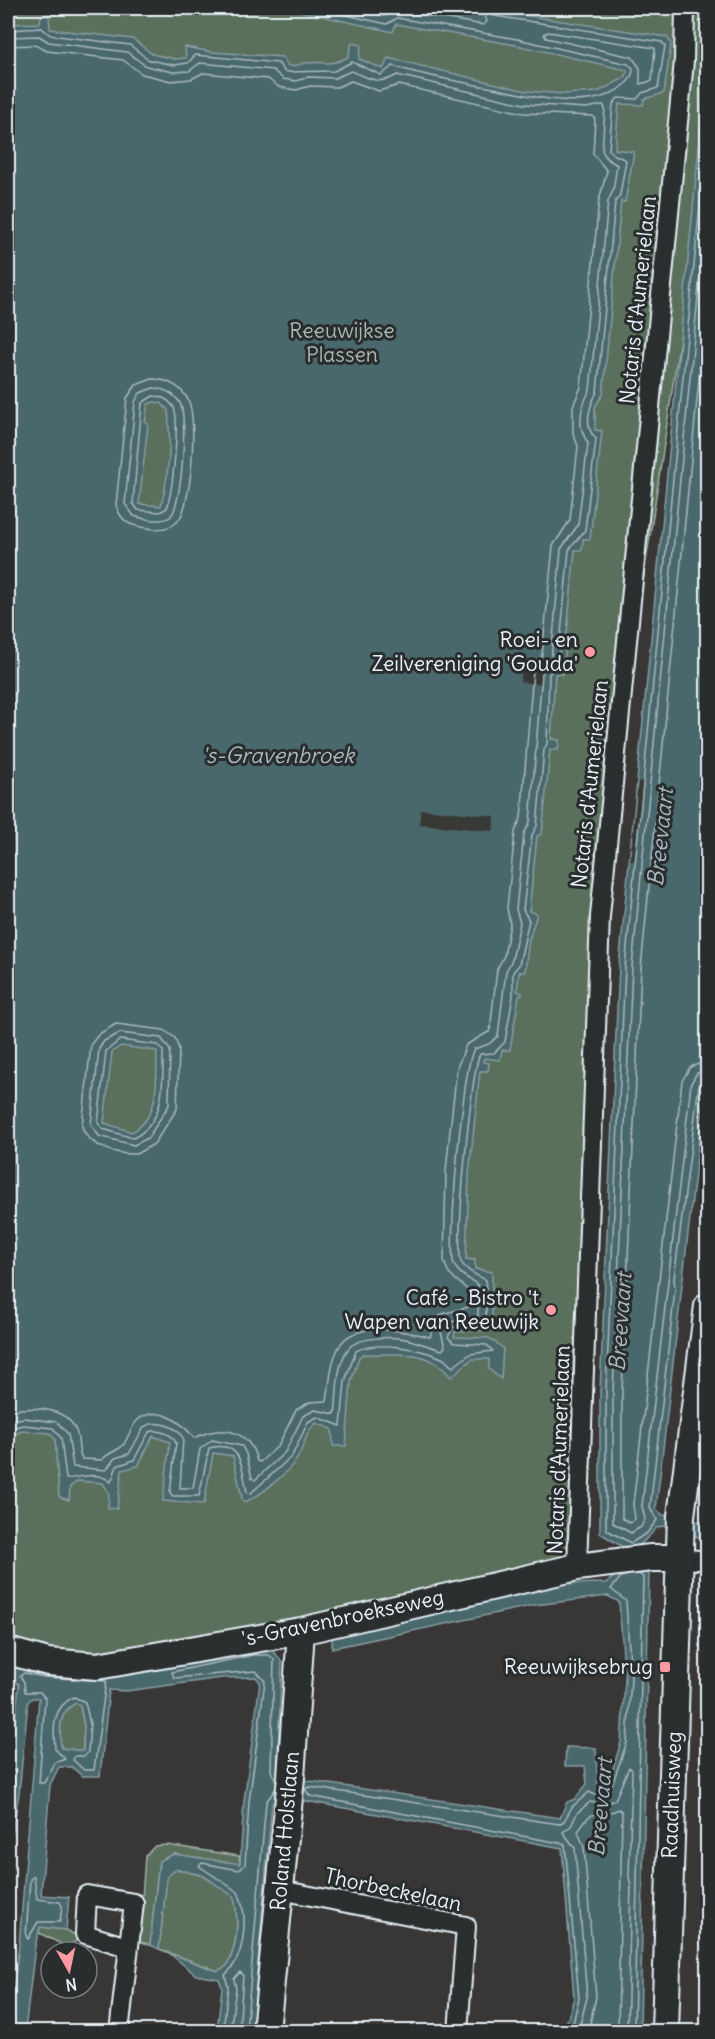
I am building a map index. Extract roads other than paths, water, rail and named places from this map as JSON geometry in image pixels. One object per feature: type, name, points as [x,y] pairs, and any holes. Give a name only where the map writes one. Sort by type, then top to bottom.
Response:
[{"type":"street","name":"Notaris d'Aumerielaan","points":[[577,1567],[600,916],[684,58],[685,8]]},
{"type":"street","name":"Raadhuisweg","points":[[665,2031],[680,1524],[708,1306]]},
{"type":"street","name":"'s-Gravenbroekseweg","points":[[8,1651],[48,1662],[97,1666],[301,1631],[577,1567],[651,1558],[678,1558]]},
{"type":"street","points":[[678,1558],[708,1562]]},
{"type":"street","name":"Roland Holstlaan","points":[[266,2031],[290,1785],[301,1631]]},
{"type":"street","name":"Thorbeckelaan","points":[[280,1890],[466,1926],[458,2031]]},
{"type":"street","points":[[119,2031],[127,1947]]},
{"type":"water","name":"'s-Gravenbroek","points":[[286,8],[477,8],[667,37],[671,44],[664,93],[644,99],[643,105],[619,104],[615,149],[634,152],[625,202],[621,201],[603,394],[595,407],[595,430],[602,431],[590,539],[583,539],[582,550],[575,550],[563,674],[555,674],[551,739],[559,740],[558,750],[550,750],[542,834],[537,836],[529,911],[537,914],[529,939],[525,972],[519,972],[517,991],[522,995],[519,996],[510,1050],[502,1050],[500,1060],[484,1058],[483,1062],[489,1063],[488,1071],[480,1071],[469,1174],[466,1259],[475,1260],[475,1269],[492,1272],[492,1330],[455,1332],[454,1337],[489,1338],[503,1348],[501,1379],[489,1369],[489,1359],[472,1359],[451,1377],[442,1367],[422,1357],[399,1354],[363,1354],[359,1357],[351,1382],[346,1446],[333,1446],[332,1429],[316,1423],[288,1470],[273,1484],[249,1500],[243,1502],[233,1456],[213,1453],[204,1504],[163,1501],[170,1442],[153,1436],[138,1466],[122,1470],[117,1509],[108,1508],[109,1493],[103,1483],[78,1481],[70,1487],[69,1500],[59,1497],[55,1439],[50,1433],[24,1431],[8,1435],[8,24],[40,23],[41,16],[49,16],[50,29],[133,39],[152,54],[175,59],[186,58],[185,47],[212,52],[283,57],[288,66],[342,60],[348,57],[352,43],[361,45],[359,59],[383,69],[388,58],[526,91],[564,94],[598,92],[626,77],[627,70],[516,45],[396,24],[393,32]],"holes":[[[161,403],[168,410],[169,422],[168,471],[161,506],[139,504],[148,424],[145,422],[148,404]],[[121,1046],[157,1051],[156,1085],[152,1107],[148,1117],[132,1132],[104,1123],[112,1052]]]},
{"type":"water","name":"Breevaart","points":[[707,65],[708,1062],[656,1509],[663,1515],[707,1523],[708,1539],[694,1536],[694,1532],[662,1526],[656,1528],[638,1550],[649,1571],[640,2031],[564,2031],[574,1998],[562,1848],[306,1801],[298,1792],[283,1791],[272,1803],[252,2031],[217,2031],[222,1987],[219,1979],[196,1975],[169,1953],[217,1971],[227,1966],[237,1932],[234,1897],[204,1876],[176,1869],[167,1877],[159,1949],[150,1945],[159,1861],[174,1854],[240,1864],[244,1801],[260,1682],[256,1677],[222,1678],[126,1691],[109,1690],[100,1776],[82,1776],[72,1767],[59,1767],[50,1785],[41,1895],[69,1897],[66,1930],[40,1927],[35,1946],[25,2031],[8,2031],[19,1945],[39,1698],[32,1698],[28,1702],[19,1793],[8,1859],[8,1787],[19,1684],[8,1679],[8,1663],[272,1649],[282,1662],[277,1771],[284,1780],[303,1780],[560,1818],[567,1802],[575,1799],[587,1784],[585,1766],[565,1766],[566,1747],[596,1748],[598,1790],[606,1791],[621,1742],[625,1680],[619,1602],[608,1596],[535,1605],[332,1648],[332,1633],[556,1584],[607,1583],[618,1572],[628,1550],[600,1533],[600,1391],[619,966]],"holes":[[[76,1703],[80,1705],[84,1725],[83,1751],[61,1748],[60,1728],[63,1717],[70,1707]]]},
{"type":"place","name":"Roei- en Zeilvereniging 'Gouda'","points":[[590,652]]},
{"type":"place","name":"Café - Bistro 't Wapen van Reeuwijk","points":[[551,1310]]},
{"type":"place","name":"Reeuwijksebrug","points":[[665,1667]]},
{"type":"park label","name":"Reeuwijkse Plassen","points":[[342,343]]}]
